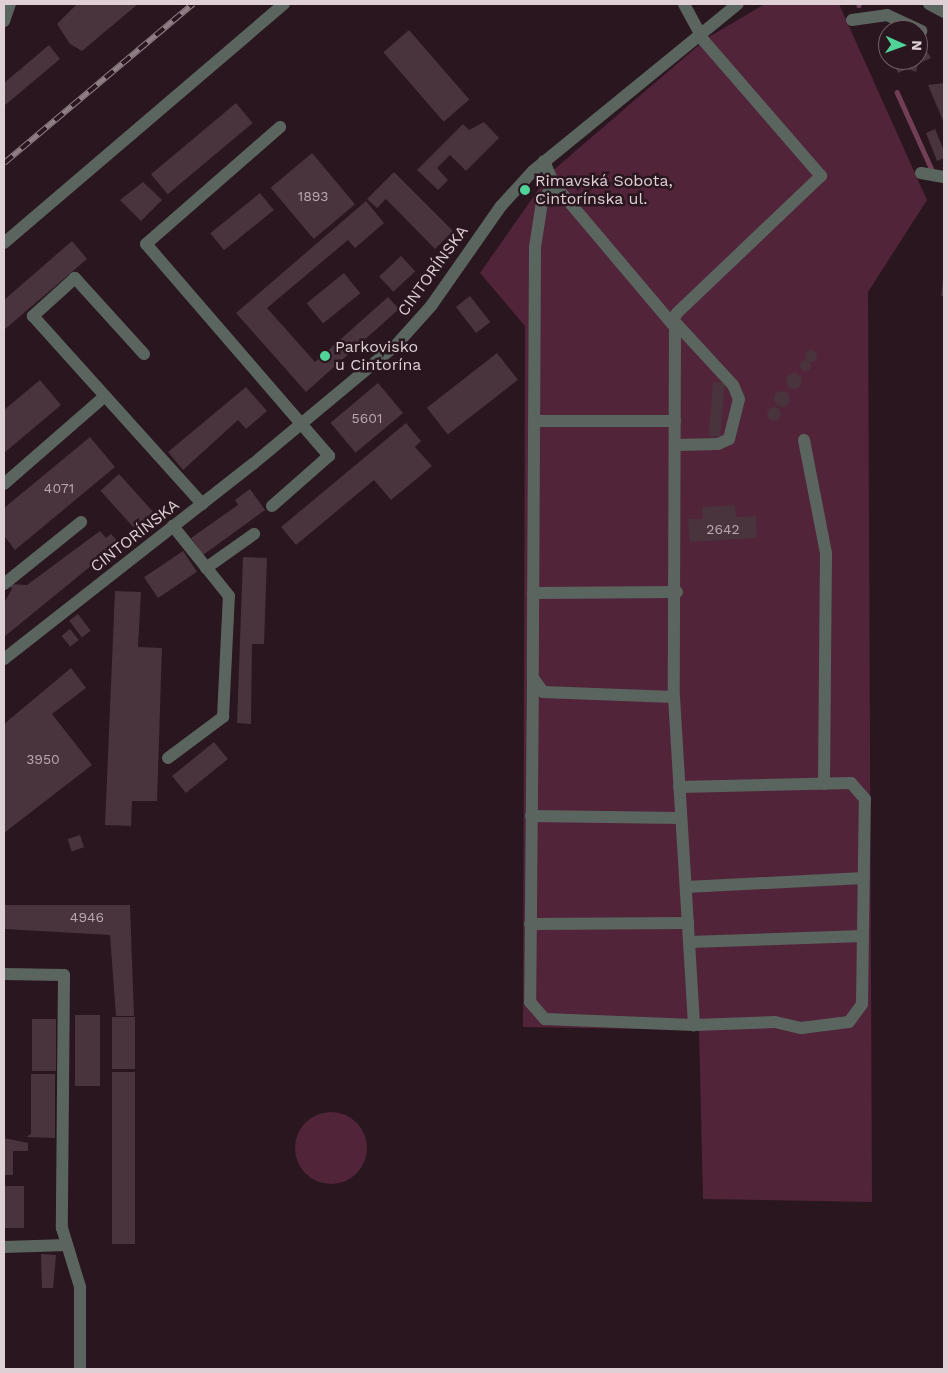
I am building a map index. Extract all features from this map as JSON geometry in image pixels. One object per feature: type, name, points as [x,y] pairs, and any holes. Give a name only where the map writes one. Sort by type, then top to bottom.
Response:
[{"type":"street","points":[[4,22],[9,4]]},
{"type":"street","points":[[4,243],[284,4]]},
{"type":"street","points":[[684,4],[700,34],[821,176],[673,320],[677,592],[674,697],[694,1025]]},
{"type":"street","name":"CINTORÍNSKA","points":[[4,659],[302,424],[397,344],[431,306],[501,206],[544,161],[738,4]]},
{"type":"street","points":[[929,4],[944,12]]},
{"type":"street","points":[[852,20],[868,14],[887,15],[898,20]]},
{"type":"street","points":[[272,506],[329,456],[146,244],[280,127]]},
{"type":"street","points":[[544,161],[554,184],[733,386],[739,399],[729,439],[718,444],[676,445]]},
{"type":"street","points":[[921,173],[944,178]]},
{"type":"street","points":[[554,184],[542,202],[535,247],[530,1002],[545,1020],[694,1025],[775,1022],[802,1028],[849,1022],[862,1004],[866,799],[851,784],[679,787]]},
{"type":"street","points":[[144,354],[75,278],[33,316],[202,504]]},
{"type":"street","points":[[4,484],[105,396]]},
{"type":"street","points":[[534,421],[674,421]]},
{"type":"street","points":[[804,440],[826,552],[824,784]]},
{"type":"street","points":[[4,584],[81,522]]},
{"type":"street","points":[[168,758],[223,717],[229,596],[173,526]]},
{"type":"street","points":[[206,568],[254,534]]},
{"type":"street","points":[[533,593],[677,592]]},
{"type":"street","points":[[533,678],[544,692],[674,697]]},
{"type":"street","points":[[531,816],[681,818]]},
{"type":"street","points":[[686,888],[864,878]]},
{"type":"street","points":[[530,924],[688,923]]},
{"type":"street","points":[[689,942],[863,936]]},
{"type":"street","points":[[4,974],[64,975],[62,1228],[80,1287],[80,1369]]},
{"type":"street","points":[[4,1247],[67,1245]]},
{"type":"shaded area","points":[[765,4],[839,4],[927,200],[868,292],[872,1202],[703,1199],[699,1030],[523,1027],[525,326],[480,273],[550,173],[707,38]]},
{"type":"shaded area","points":[[331,1112],[351,1118],[361,1128],[367,1148],[361,1168],[351,1178],[331,1184],[311,1178],[301,1168],[295,1148],[301,1128],[311,1118]]},
{"type":"building","points":[[77,4],[138,4],[82,51],[70,44],[57,24]]},
{"type":"building","points":[[409,30],[469,99],[444,122],[383,52]]},
{"type":"building","points":[[49,45],[60,59],[4,106],[4,83]]},
{"type":"building","points":[[944,83],[944,123],[928,85]]},
{"type":"building","points":[[236,103],[253,123],[168,194],[151,174]]},
{"type":"building","points":[[484,122],[499,138],[466,171],[450,155],[437,168],[448,180],[438,190],[417,170],[463,124],[469,130]]},
{"type":"building","points":[[935,129],[944,151],[944,158],[937,161],[926,133]]},
{"type":"building","points":[[312,153],[355,204],[314,239],[271,188]]},
{"type":"building","points":[[394,172],[453,231],[435,249],[386,199],[377,208],[367,199]]},
{"type":"building","points":[[143,182],[162,200],[141,221],[120,200]]},
{"type":"building","points":[[260,193],[274,210],[224,250],[210,233]]},
{"type":"building","points":[[366,201],[384,223],[355,248],[348,240],[267,308],[315,362],[388,297],[399,309],[306,392],[236,313]]},
{"type":"building","points":[[72,241],[87,259],[4,330],[4,300]]},
{"type":"building","points":[[401,256],[415,271],[393,292],[379,276]]},
{"type":"building","points":[[344,273],[360,293],[323,323],[307,303]]},
{"type":"building","points":[[943,278],[944,296],[941,296]]},
{"type":"building","points":[[470,296],[490,322],[476,333],[456,307]]},
{"type":"building","points":[[809,350],[813,350],[817,356],[813,362],[809,362],[805,358],[805,354]]},
{"type":"building","points":[[497,353],[518,380],[448,435],[427,408]]},
{"type":"building","points":[[805,359],[811,365],[805,371],[799,365]]},
{"type":"building","points":[[794,373],[800,375],[802,381],[800,387],[794,389],[788,387],[786,381],[788,375]]},
{"type":"building","points":[[40,380],[61,405],[4,453],[4,410]]},
{"type":"building","points":[[713,382],[725,383],[720,437],[708,436]]},
{"type":"building","points":[[378,383],[403,413],[356,453],[331,423]]},
{"type":"building","points":[[246,387],[267,411],[246,429],[238,420],[183,470],[168,452]]},
{"type":"building","points":[[782,391],[788,393],[790,399],[788,405],[782,407],[776,405],[774,399],[776,393]]},
{"type":"building","points":[[774,407],[779,409],[781,414],[779,419],[774,421],[769,419],[767,414],[769,409]]},
{"type":"building","points":[[406,423],[421,441],[415,447],[432,466],[391,500],[374,480],[296,545],[281,527]]},
{"type":"building","points":[[90,437],[115,467],[15,550],[4,536],[4,508]]},
{"type":"building","points":[[119,474],[155,514],[137,531],[100,491]]},
{"type":"building","points":[[250,489],[265,510],[203,555],[191,538],[238,505],[235,500]]},
{"type":"building","points":[[735,505],[736,517],[756,516],[757,538],[690,542],[688,519],[703,519],[702,507]]},
{"type":"building","points":[[100,531],[106,538],[111,534],[119,543],[4,637],[4,603],[12,589],[9,584],[27,585]]},
{"type":"building","points":[[183,551],[197,572],[158,598],[144,577]]},
{"type":"building","points":[[243,557],[267,558],[264,644],[252,644],[251,724],[237,723]]},
{"type":"building","points":[[115,591],[141,592],[138,647],[162,648],[157,801],[132,801],[131,826],[105,825]]},
{"type":"building","points":[[78,614],[91,631],[82,637],[69,621]]},
{"type":"building","points":[[70,629],[79,640],[70,647],[61,636]]},
{"type":"building","points":[[71,668],[86,688],[52,714],[92,765],[4,833],[4,724]]},
{"type":"building","points":[[214,742],[228,759],[186,793],[172,776]]},
{"type":"building","points":[[80,835],[84,847],[72,851],[68,839]]},
{"type":"building","points":[[4,905],[130,905],[134,1016],[116,1016],[110,935],[4,929]]},
{"type":"building","points":[[75,1015],[100,1015],[100,1086],[75,1086]]},
{"type":"building","points":[[112,1017],[135,1017],[135,1069],[112,1069]]},
{"type":"building","points":[[32,1019],[56,1019],[56,1071],[32,1071]]},
{"type":"building","points":[[112,1072],[135,1072],[135,1244],[112,1244]]},
{"type":"building","points":[[31,1074],[55,1074],[55,1138],[26,1137],[31,1134]]},
{"type":"building","points":[[4,1138],[28,1143],[28,1151],[13,1151],[13,1175],[4,1175]]},
{"type":"building","points":[[4,1186],[24,1186],[24,1228],[4,1228]]},
{"type":"building","points":[[41,1254],[56,1255],[53,1288],[42,1288]]},
{"type":"waterway","points":[[897,92],[932,170]]},
{"type":"railway","points":[[4,163],[193,4]]},
{"type":"place","name":"Rimavská Sobota, Cintorínska ul.","points":[[525,190]]},
{"type":"place","name":"Parkovisko u Cintorína","points":[[325,356]]}]
